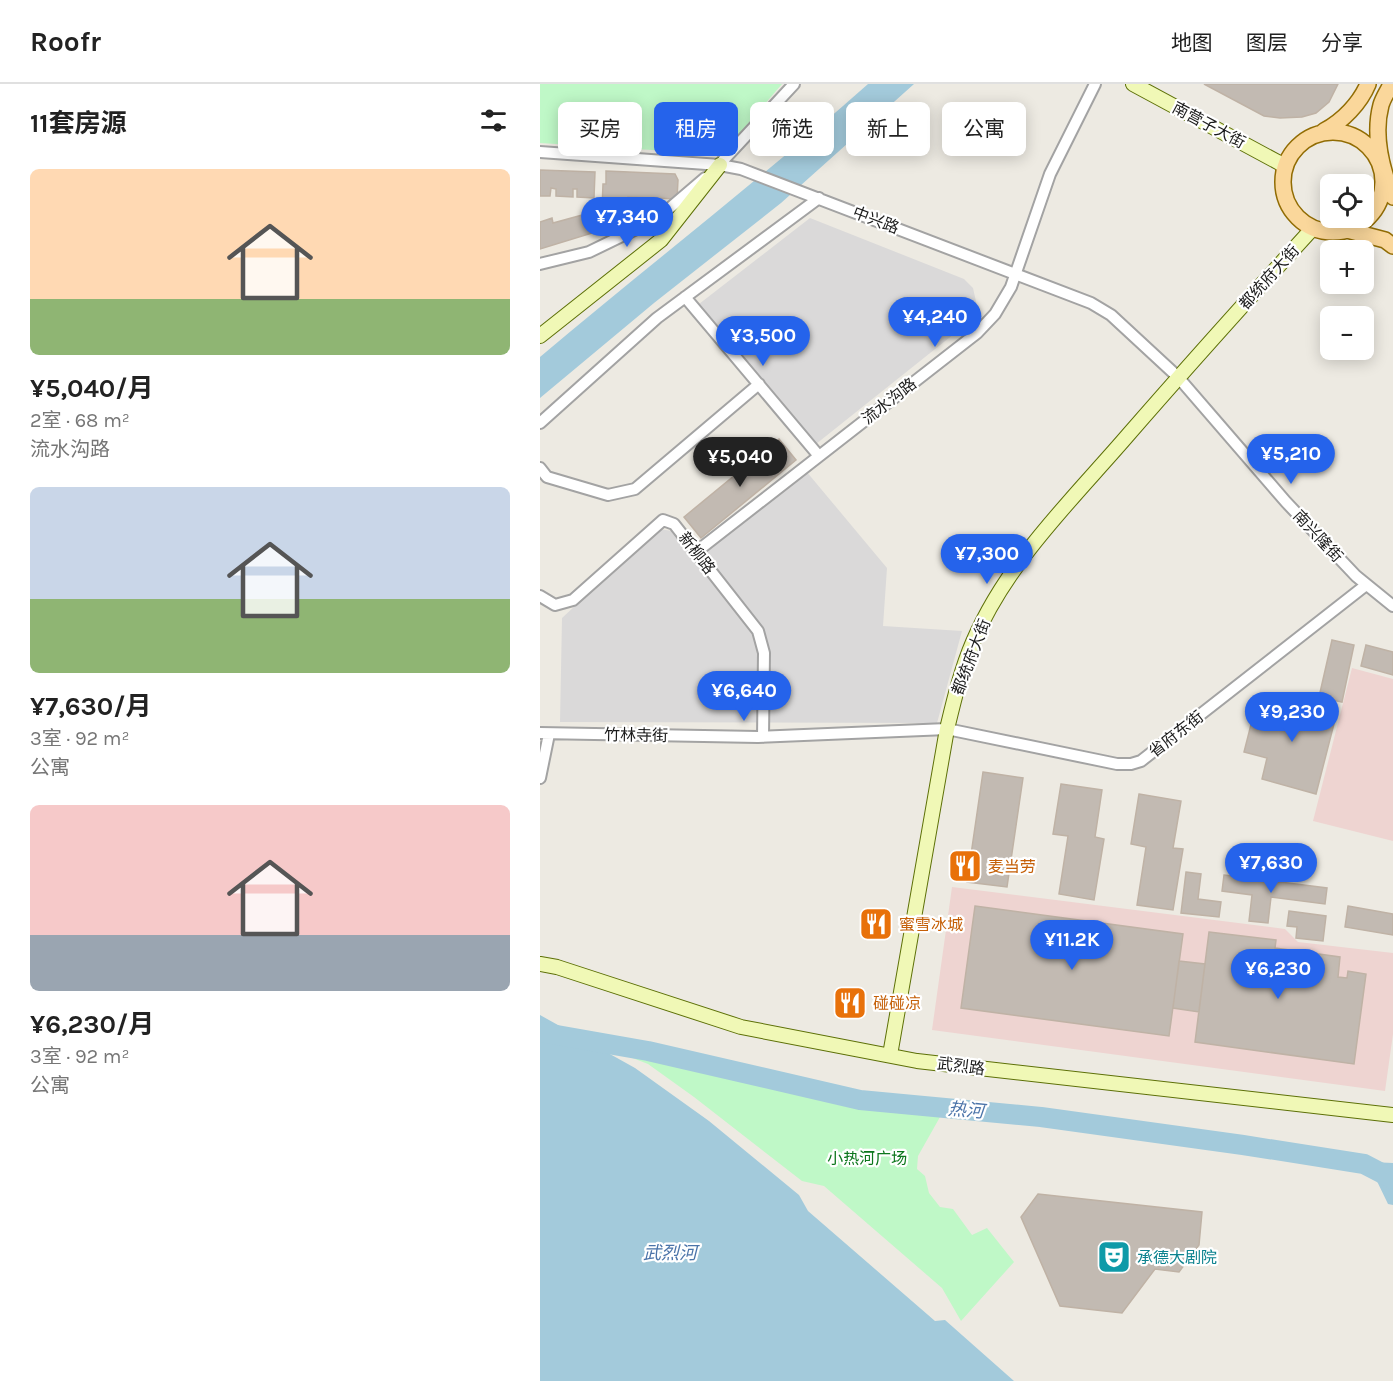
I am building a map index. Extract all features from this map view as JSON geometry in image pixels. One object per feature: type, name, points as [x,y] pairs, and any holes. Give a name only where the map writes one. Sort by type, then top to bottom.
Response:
[{"type":"main road","name":"南营子大街","points":[[1133,84],[1286,166]]},
{"type":"main road","points":[[1320,133],[1347,115],[1363,95],[1368,84]]},
{"type":"main road","points":[[1390,92],[1381,106],[1379,132],[1382,170],[1383,194],[1375,211],[1362,223],[1347,230],[1330,232],[1314,228],[1298,218],[1287,202],[1283,184],[1286,166],[1296,148],[1311,136],[1339,131],[1357,137],[1372,149],[1382,170],[1393,197]]},
{"type":"main road","points":[[540,336],[661,240],[720,165]]},
{"type":"main road","name":"都统府大街","points":[[890,1055],[947,729],[956,690],[973,642],[994,602],[1038,538],[1178,378],[1314,228]]},
{"type":"main road","points":[[1347,230],[1385,240],[1393,246]]},
{"type":"main road","name":"武烈路","points":[[540,964],[557,967],[741,1027],[917,1060],[1393,1115]]},
{"type":"street","points":[[540,264],[589,252],[657,219],[720,165],[794,84]]},
{"type":"street","name":"流水沟路","points":[[696,552],[977,333],[995,314],[1011,287],[1050,174],[1095,84]]},
{"type":"street","name":"中兴路","points":[[540,152],[720,165],[754,173],[1091,303],[1111,315],[1178,378]]},
{"type":"street","points":[[540,423],[657,318],[819,198]]},
{"type":"street","points":[[685,297],[819,456]]},
{"type":"street","name":"南兴隆街","points":[[1178,378],[1286,502],[1356,576],[1393,606]]},
{"type":"street","points":[[540,468],[547,477],[608,495],[635,489],[759,384]]},
{"type":"street","name":"新柳路","points":[[540,596],[555,605],[573,600],[663,520],[674,524],[758,631],[764,653],[762,737]]},
{"type":"street","name":"省府东街","points":[[947,729],[1117,764],[1141,761],[1366,585]]},
{"type":"street","name":"竹林寺街","points":[[544,734],[762,737],[947,729]]},
{"type":"street","points":[[540,778],[544,734]]},
{"type":"shaded area","points":[[810,218],[964,279],[973,288],[977,306],[969,322],[816,444],[699,304]]},
{"type":"shaded area","points":[[806,471],[887,568],[883,626],[962,631],[937,723],[560,722],[562,618],[658,529],[673,531],[695,559]]},
{"type":"shaded area","points":[[1352,668],[1393,679],[1393,841],[1313,821]]},
{"type":"shaded area","points":[[952,887],[1285,929],[1298,942],[1393,953],[1393,1034],[1385,1091],[932,1030]]},
{"type":"green space","points":[[540,84],[782,84],[767,102],[750,102],[750,121],[738,135],[738,102],[654,102],[654,150],[642,149],[642,102],[558,102],[558,144],[540,143]]},
{"type":"green space","name":"小热河广场","points":[[594,1043],[844,1106],[940,1117],[918,1156],[917,1169],[925,1176],[929,1193],[940,1207],[953,1209],[972,1235],[987,1228],[1014,1262],[961,1321],[942,1288],[824,1186],[802,1181],[648,1064]]},
{"type":"water","points":[[868,84],[914,84],[894,102],[847,102]]},
{"type":"water","points":[[846,103],[846,145],[834,156],[834,113]]},
{"type":"water","points":[[783,156],[834,156],[781,203],[654,303],[540,398],[540,357]]},
{"type":"water","name":"武烈河","points":[[540,1015],[635,1068],[709,1121],[799,1195],[808,1211],[935,1321],[945,1320],[1014,1381],[540,1381]]},
{"type":"water","points":[[1371,1162],[1393,1163],[1393,1205],[1388,1204],[1374,1175]]},
{"type":"building","points":[[1204,84],[1338,84],[1329,102],[1316,113],[1302,117],[1280,118],[1264,116]]},
{"type":"building","points":[[540,170],[595,172],[594,198],[577,197],[577,189],[573,189],[573,197],[556,196],[556,189],[551,188],[550,196],[540,196]]},
{"type":"building","points":[[606,171],[675,174],[678,180],[677,199],[628,197],[626,233],[603,232],[603,184],[606,184]]},
{"type":"building","points":[[586,214],[592,233],[540,249],[540,222],[552,218],[553,223]]},
{"type":"building","points":[[779,439],[796,460],[701,538],[684,517]]},
{"type":"building","points":[[1332,640],[1354,645],[1342,702],[1319,697]]},
{"type":"building","points":[[1366,645],[1393,652],[1393,675],[1361,666]]},
{"type":"building","points":[[1283,698],[1337,712],[1316,794],[1262,779],[1267,758],[1244,752],[1255,709],[1278,715]]},
{"type":"building","points":[[983,772],[1023,778],[1007,887],[967,882]]},
{"type":"building","points":[[1061,784],[1102,790],[1095,837],[1104,839],[1094,900],[1059,894],[1068,836],[1053,834]]},
{"type":"building","points":[[1139,794],[1181,801],[1173,848],[1183,849],[1173,910],[1137,905],[1146,847],[1131,844]]},
{"type":"building","points":[[1186,872],[1201,874],[1198,899],[1221,902],[1219,917],[1181,913]]},
{"type":"building","points":[[1224,875],[1327,888],[1325,904],[1271,897],[1268,923],[1249,921],[1252,895],[1222,891]]},
{"type":"building","points":[[975,906],[1183,934],[1169,1036],[961,1008]]},
{"type":"building","points":[[1348,906],[1393,914],[1393,935],[1345,927]]},
{"type":"building","points":[[1289,911],[1326,916],[1323,941],[1296,938],[1297,927],[1287,926]]},
{"type":"building","points":[[1209,932],[1276,940],[1275,948],[1340,957],[1338,977],[1347,978],[1348,971],[1366,974],[1354,1064],[1195,1042]]},
{"type":"building","points":[[1179,961],[1205,964],[1199,1012],[1173,1008]]},
{"type":"building","name":"承德大剧院","points":[[1038,1194],[1202,1212],[1199,1245],[1179,1272],[1155,1269],[1122,1313],[1060,1306],[1021,1217]]},
{"type":"waterway","name":"热河","points":[[540,1032],[648,1051],[860,1100],[1041,1117],[1243,1145],[1364,1164],[1393,1179]]},
{"type":"place","name":"麦当劳","points":[[965,866]]},
{"type":"place","name":"蜜雪冰城","points":[[876,924]]},
{"type":"place","name":"碰碰凉","points":[[850,1003]]},
{"type":"place","name":"承德大剧院","points":[[1114,1257]]}]
